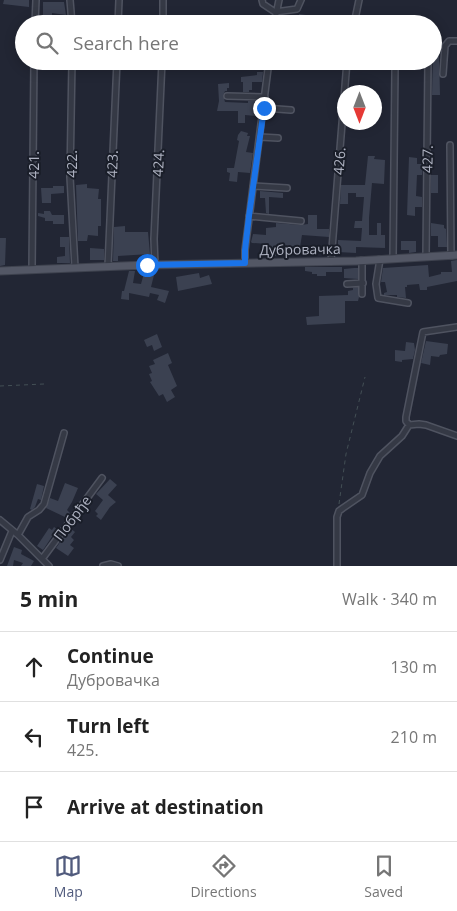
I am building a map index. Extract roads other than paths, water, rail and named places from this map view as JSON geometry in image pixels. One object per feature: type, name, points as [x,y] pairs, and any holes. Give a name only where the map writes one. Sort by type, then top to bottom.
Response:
[{"type":"main road","name":"Дубровачка","points":[[0,271],[75,267],[362,260],[454,255]]},
{"type":"street","points":[[35,15],[36,0]]},
{"type":"street","points":[[70,0],[71,15]]},
{"type":"street","points":[[118,15],[119,0]]},
{"type":"street","points":[[162,15],[163,0]]},
{"type":"street","points":[[262,0],[263,4],[275,12],[297,9],[301,0]]},
{"type":"street","points":[[275,15],[279,0]]},
{"type":"street","points":[[356,15],[359,0]]},
{"type":"street","points":[[443,74],[445,46],[449,41],[457,40]]},
{"type":"street","name":"421.","points":[[32,269],[34,70]]},
{"type":"street","name":"422.","points":[[72,70],[70,177],[75,267]]},
{"type":"street","name":"423.","points":[[108,266],[116,70]]},
{"type":"street","name":"424.","points":[[155,265],[154,239],[162,70]]},
{"type":"street","points":[[245,263],[249,216],[268,70]]},
{"type":"street","name":"426.","points":[[332,261],[346,70]]},
{"type":"street","points":[[393,258],[395,70]]},
{"type":"street","name":"427.","points":[[426,257],[428,70]]},
{"type":"street","points":[[227,96],[265,96]]},
{"type":"street","points":[[264,108],[291,110]]},
{"type":"street","points":[[260,137],[278,138]]},
{"type":"street","name":"Дубровачка","points":[[450,145],[454,255]]},
{"type":"street","points":[[253,186],[287,188]]},
{"type":"street","points":[[249,216],[301,221]]},
{"type":"street","points":[[380,259],[376,284],[378,298],[408,304]]},
{"type":"street","points":[[362,260],[362,294]]},
{"type":"street","points":[[347,284],[363,283]]},
{"type":"street","points":[[409,426],[406,417],[423,332],[457,327]]},
{"type":"street","points":[[337,566],[337,517],[343,508],[362,496],[370,473],[380,456],[402,436],[409,426],[426,425],[457,436]]},
{"type":"street","points":[[18,535],[28,517],[39,510],[44,504],[64,432]]},
{"type":"street","name":"Побрђе","points":[[42,559],[102,478]]},
{"type":"street","points":[[0,520],[49,566]]},
{"type":"street","points":[[0,560],[12,531]]},
{"type":"street","points":[[103,566],[111,564],[118,566]]}]
